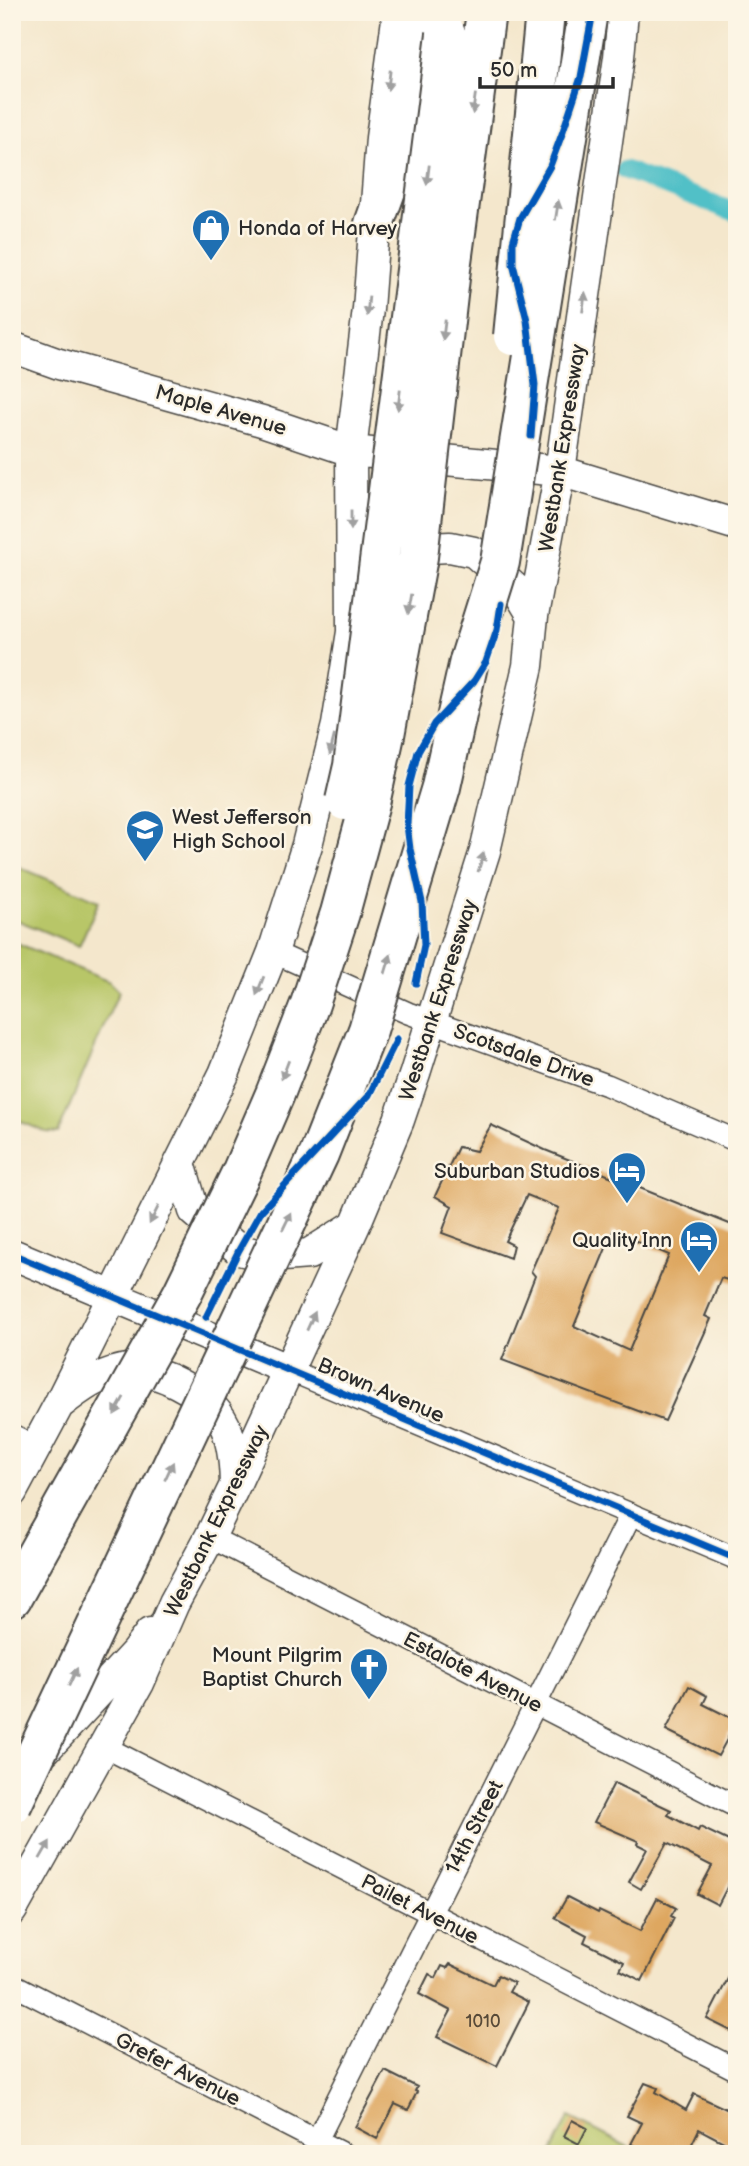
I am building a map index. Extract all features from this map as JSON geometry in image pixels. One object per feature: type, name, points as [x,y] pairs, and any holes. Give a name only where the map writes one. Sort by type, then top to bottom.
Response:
[{"type":"highway","points":[[12,1598],[182,1294],[241,1173],[305,1017],[340,914],[386,735],[418,557],[451,269],[486,12]]},
{"type":"highway","points":[[12,1805],[319,1154],[368,1030],[441,787],[469,661],[498,488],[545,12]]},
{"type":"highway","points":[[469,661],[500,562],[588,12]]},
{"type":"highway","points":[[374,224],[404,140],[440,20]]},
{"type":"highway","points":[[340,914],[334,856],[352,766],[440,20]]},
{"type":"main road","points":[[58,1406],[224,1074],[273,953],[307,845],[337,725],[352,632],[351,451],[368,309],[381,138],[398,12]]},
{"type":"main road","name":"Westbank Expressway","points":[[12,1910],[139,1684],[174,1603],[235,1485],[355,1225],[399,1120],[431,1021],[485,851],[528,666],[533,616],[560,471],[614,96],[623,12]]},
{"type":"main road","name":"Maple Avenue","points":[[12,347],[59,364],[262,421],[351,451],[560,471],[737,525]]},
{"type":"main road","points":[[352,604],[384,563],[408,549],[450,547],[474,552],[518,591],[533,616]]},
{"type":"main road","points":[[180,1163],[194,1211],[239,1250],[270,1257],[309,1254],[355,1225]]},
{"type":"main road","name":"Brown Avenue","points":[[12,1254],[289,1370]]},
{"type":"main road","points":[[12,1492],[24,1441],[58,1406],[86,1384],[128,1369],[153,1372],[193,1391],[215,1409],[224,1421],[229,1435],[235,1485]]},
{"type":"main road","points":[[12,1786],[135,1653],[174,1603]]},
{"type":"street","name":"Scotsdale Drive","points":[[273,953],[408,1013],[607,1085],[737,1140]]},
{"type":"street","name":"Brown Avenue","points":[[289,1370],[737,1559]]},
{"type":"street","name":"14th Street","points":[[317,2140],[631,1514]]},
{"type":"street","name":"Estalote Avenue","points":[[210,1537],[737,1807]]},
{"type":"street","name":"Pailet Avenue","points":[[105,1746],[737,2070]]},
{"type":"street","name":"Grefer Avenue","points":[[12,1984],[343,2154]]},
{"type":"green space","points":[[12,864],[99,901],[79,946],[12,918]]},
{"type":"green space","points":[[12,941],[110,982],[119,991],[58,1133],[46,1132],[12,1118]]},
{"type":"green space","points":[[569,2117],[642,2154],[551,2154]]},
{"type":"building","name":"Quality Inn","points":[[491,1125],[545,1150],[737,1227],[737,1283],[721,1278],[705,1316],[711,1319],[665,1421],[502,1360],[535,1276],[531,1271],[559,1208],[527,1195],[505,1241],[513,1245],[510,1258],[442,1233],[452,1206],[435,1196],[458,1147],[476,1151]],"holes":[[[613,1231],[669,1255],[629,1351],[574,1326]]]},
{"type":"building","points":[[689,1686],[707,1696],[703,1704],[737,1721],[718,1756],[666,1730]]},
{"type":"building","points":[[614,1783],[671,1810],[668,1815],[698,1831],[700,1827],[737,1845],[737,1868],[718,1905],[697,1894],[712,1866],[667,1843],[641,1889],[629,1882],[647,1849],[637,1844],[638,1841],[594,1822]]},
{"type":"building","points":[[567,1897],[640,1931],[657,1898],[676,1908],[671,1916],[674,1918],[642,1981],[620,1970],[624,1962],[584,1942],[587,1935],[555,1918]]},
{"type":"building","points":[[737,1961],[737,2034],[707,2019]]},
{"type":"building","points":[[450,1964],[493,1985],[498,1975],[514,1983],[509,1992],[529,2002],[497,2066],[437,2037],[451,2011],[419,1994],[429,1974],[436,1978],[442,1966],[447,1968]]},
{"type":"building","points":[[385,2071],[417,2087],[417,2092],[408,2110],[395,2104],[377,2139],[355,2127]]},
{"type":"building","points":[[645,2083],[658,2088],[656,2092],[686,2110],[694,2094],[737,2114],[737,2149],[699,2129],[689,2150],[681,2146],[677,2154],[650,2154],[631,2144],[642,2123],[627,2116]]},
{"type":"building","points":[[572,2120],[587,2128],[579,2144],[564,2136]]},
{"type":"waterway","points":[[625,170],[737,213]]},
{"type":"cycle path","points":[[531,436],[535,385],[527,320],[513,264],[513,242],[520,218],[550,166],[562,134],[581,77],[593,12]]},
{"type":"cycle path","points":[[416,983],[424,945],[422,902],[407,825],[409,786],[418,752],[434,724],[474,681],[486,662],[497,630],[501,604]]},
{"type":"cycle path","points":[[206,1317],[261,1211],[369,1095],[397,1039]]},
{"type":"cycle path","points":[[12,1254],[737,1559]]},
{"type":"place","name":"Honda of Harvey","points":[[211,262]]},
{"type":"place","name":"West Jefferson High School","points":[[145,863]]},
{"type":"place","name":"Suburban Studios","points":[[627,1205]]},
{"type":"place","name":"Quality Inn","points":[[699,1274]]},
{"type":"place","name":"Mount Pilgrim Baptist Church","points":[[369,1701]]}]
